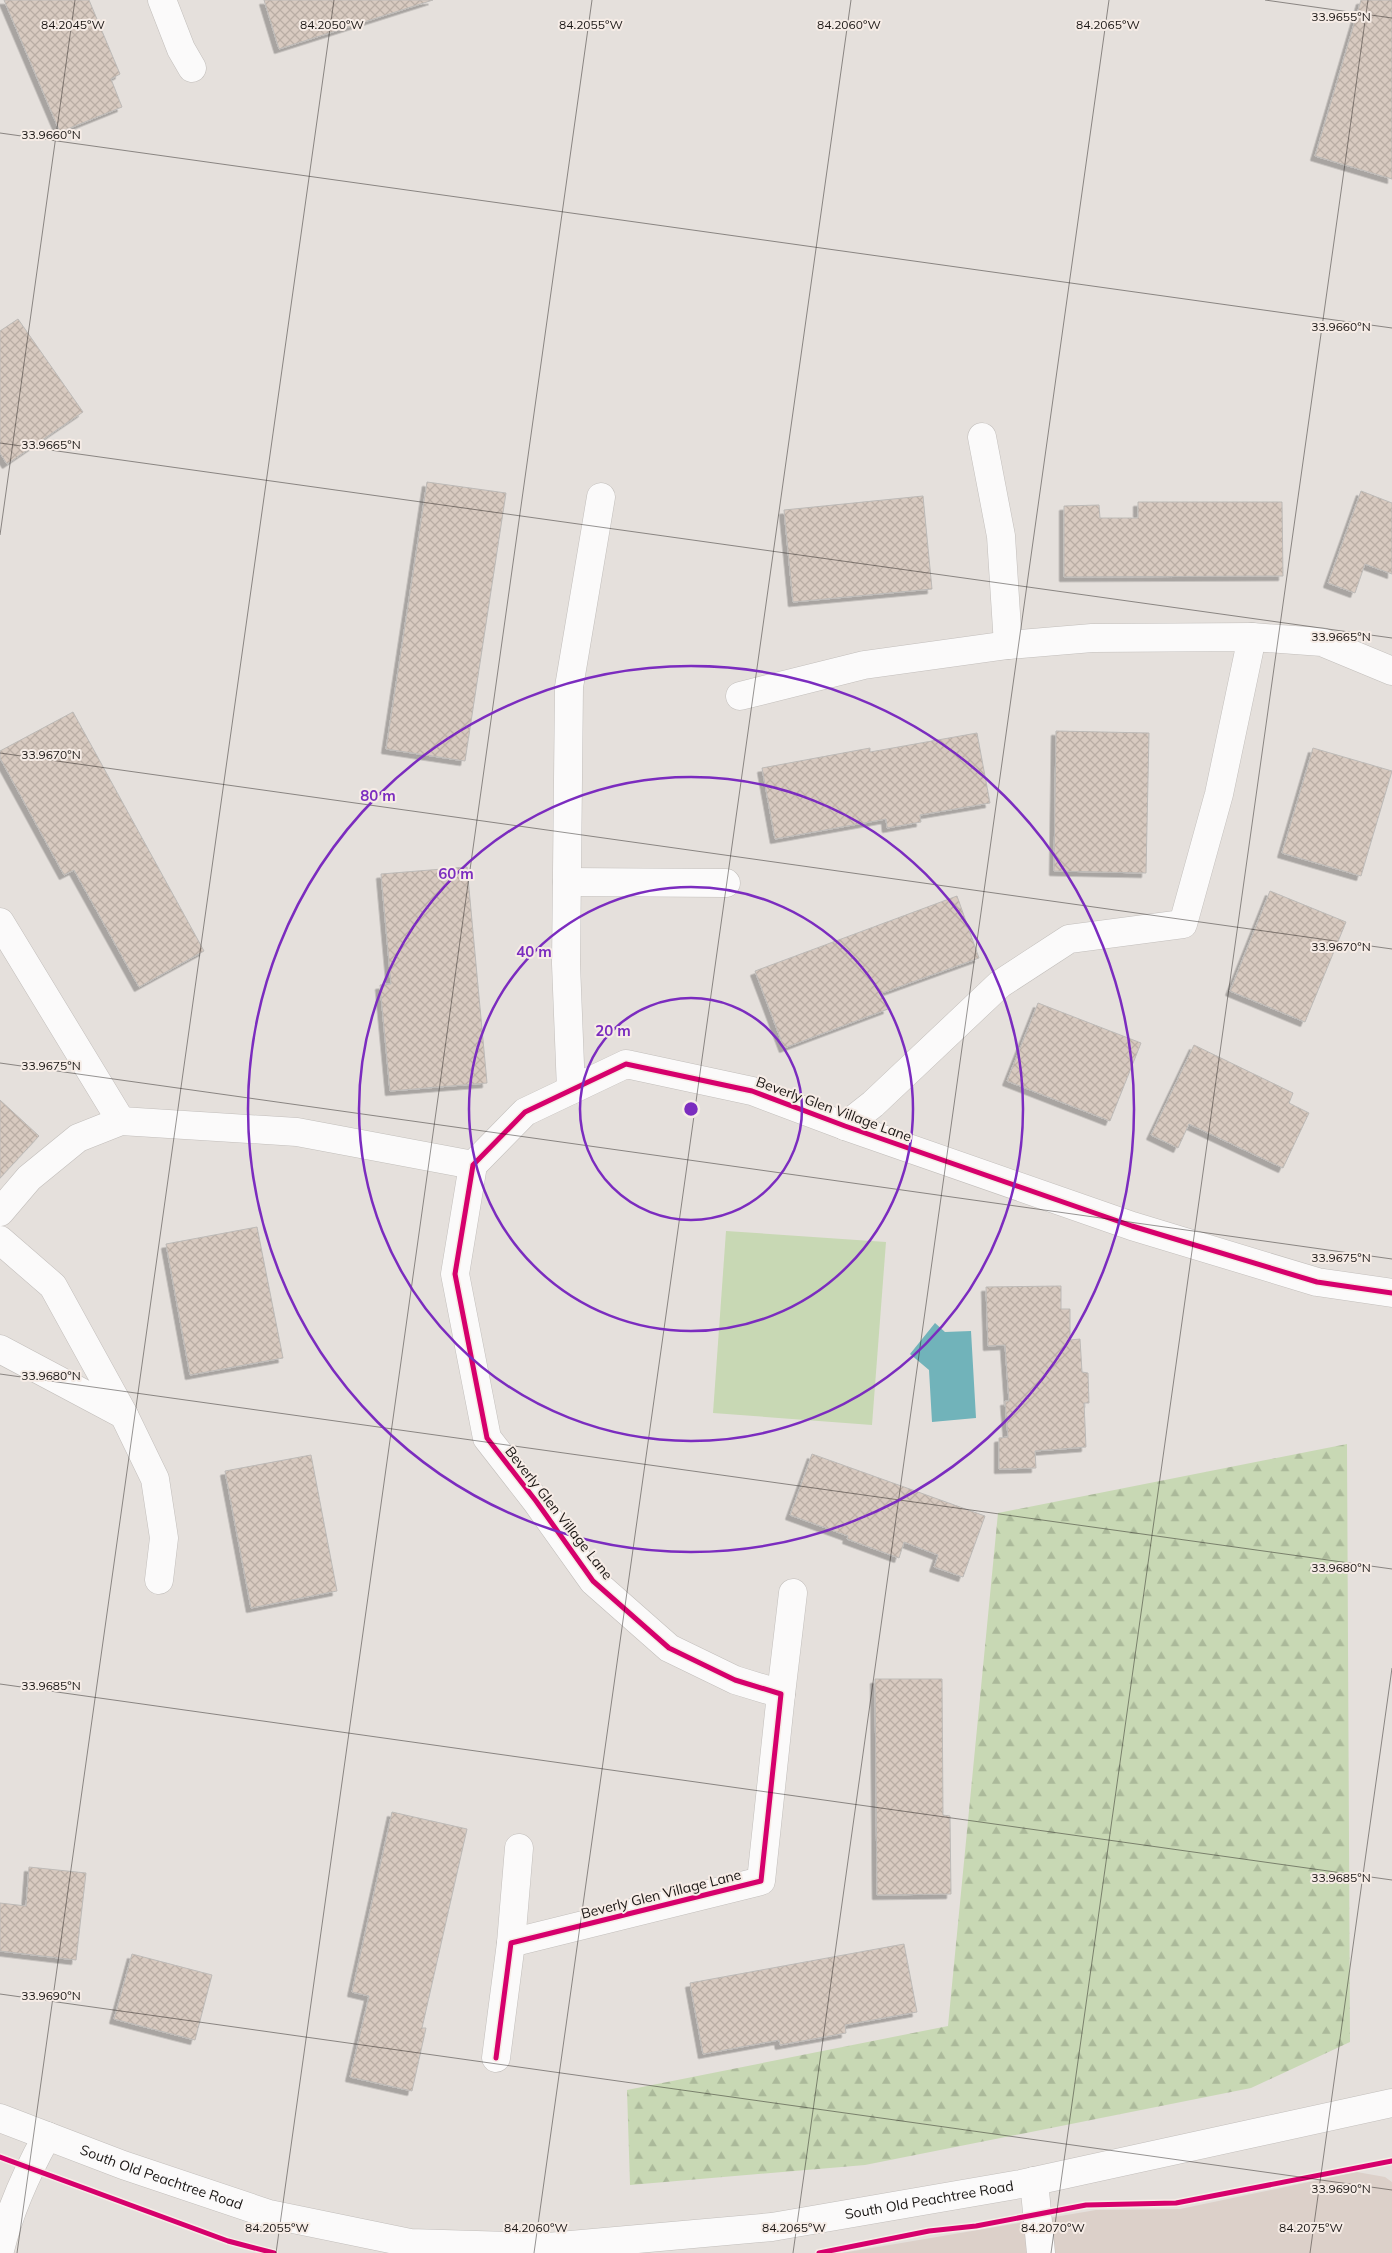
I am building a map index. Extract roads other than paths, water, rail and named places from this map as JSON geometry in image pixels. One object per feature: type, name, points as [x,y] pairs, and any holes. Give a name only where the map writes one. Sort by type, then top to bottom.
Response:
[{"type":"street","points":[[162,0],[180,49],[192,68]]},
{"type":"street","points":[[982,438],[1001,536],[1008,645]]},
{"type":"street","points":[[571,1090],[566,964],[569,687],[601,497]]},
{"type":"street","points":[[740,696],[864,665],[1008,645],[1092,638],[1252,638],[1322,642],[1392,671]]},
{"type":"street","points":[[845,1126],[873,1104],[1000,984],[1069,939],[1183,924],[1219,794],[1252,638]]},
{"type":"street","points":[[567,882],[726,883]]},
{"type":"street","points":[[0,922],[121,1121]]},
{"type":"street","name":"Beverly Glen Village Lane","points":[[510,1942],[761,1881],[781,1694],[734,1680],[669,1648],[594,1581],[487,1438],[454,1274],[473,1165],[525,1112],[626,1064],[752,1091],[845,1126],[1132,1226],[1317,1282],[1392,1293]]},
{"type":"street","points":[[0,1212],[29,1178],[78,1138],[121,1121],[297,1132],[473,1165]]},
{"type":"street","points":[[0,1240],[53,1286],[124,1415],[155,1479],[164,1538],[159,1580]]},
{"type":"street","points":[[0,1349],[124,1415]]},
{"type":"street","points":[[781,1694],[794,1592]]},
{"type":"street","points":[[496,2058],[519,1848]]},
{"type":"street","name":"South Old Peachtree Road","points":[[0,2118],[124,2166],[269,2214],[410,2243],[548,2248],[762,2228],[1034,2181],[1392,2103]]},
{"type":"street","points":[[0,2250],[6,2224],[29,2168],[48,2136]]},
{"type":"street","points":[[1034,2181],[1041,2253]]},
{"type":"water","points":[[935,1323],[945,1332],[971,1331],[976,1418],[932,1422],[929,1370],[910,1354]]}]
